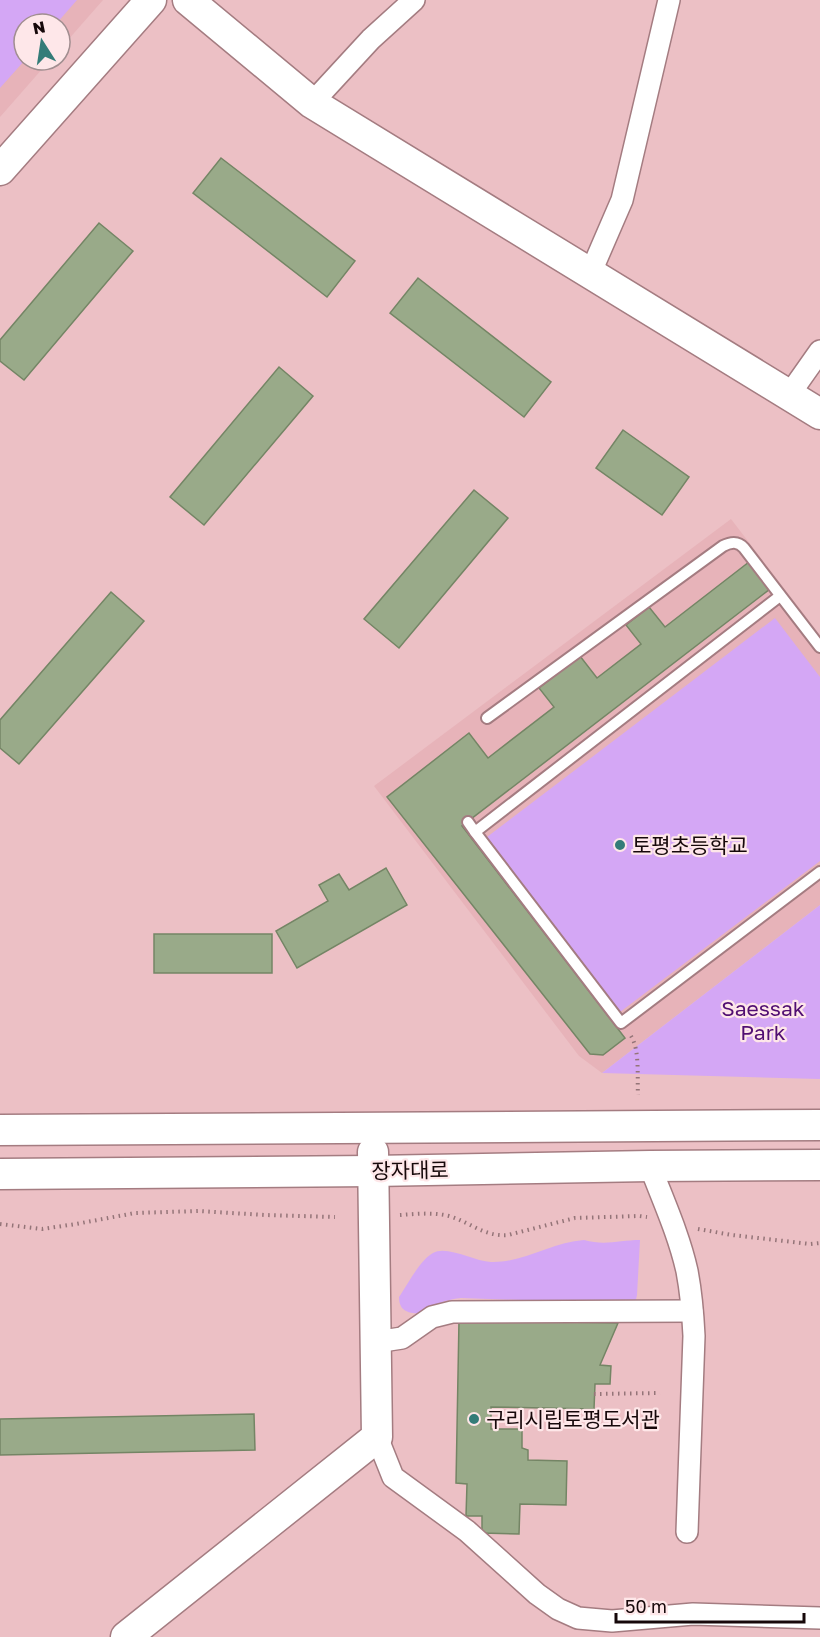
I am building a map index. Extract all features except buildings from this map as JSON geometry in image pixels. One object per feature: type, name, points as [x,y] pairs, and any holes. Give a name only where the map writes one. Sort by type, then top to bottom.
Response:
[{"type":"street","points":[[0,170],[151,0]]},
{"type":"street","points":[[188,0],[312,103],[820,414]]},
{"type":"street","points":[[312,103],[371,39],[414,0]]},
{"type":"street","points":[[590,274],[622,200],[669,0]]},
{"type":"street","points":[[789,395],[820,351]]},
{"type":"street","name":"장자대로","points":[[0,1130],[820,1125]]},
{"type":"street","points":[[374,1128],[376,1437],[393,1477],[467,1531],[537,1594],[558,1609],[578,1618],[612,1621],[693,1614],[820,1618]]},
{"type":"street","name":"장자대로","points":[[0,1173],[820,1165]]},
{"type":"street","points":[[650,1166],[673,1225],[687,1272],[692,1306],[694,1336],[687,1532]]},
{"type":"street","points":[[376,1342],[402,1338],[432,1317],[452,1312],[692,1306]]},
{"type":"street","points":[[126,1637],[376,1437]]},
{"type":"lane","points":[[487,717],[729,543],[741,544],[820,647]]},
{"type":"lane","points":[[475,832],[780,596]]},
{"type":"lane","points":[[468,822],[621,1023],[820,872]]},
{"type":"path","points":[[621,1023],[635,1044],[638,1095]]},
{"type":"path","points":[[0,1224],[42,1229],[135,1213],[198,1211],[335,1216]]},
{"type":"path","points":[[395,1215],[451,1216],[488,1234],[498,1236],[575,1218],[647,1216],[673,1225],[732,1235],[810,1244],[820,1243]]},
{"type":"path","points":[[594,1394],[660,1394]]},
{"type":"shaded area","points":[[0,0],[103,0],[72,35],[72,12],[12,12],[12,72],[39,72],[0,117]]},
{"type":"shaded area","name":"토평초등학교","points":[[731,519],[820,635],[820,905],[602,1073],[579,1056],[374,786]]},
{"type":"green space","points":[[0,0],[77,0],[66,12],[12,12],[12,72],[14,72],[0,88]]},
{"type":"green space","points":[[775,618],[820,677],[820,861],[620,1012],[487,837]]},
{"type":"green space","name":"Saessak Park","points":[[820,905],[820,1079],[602,1073]]},
{"type":"green space","points":[[584,1240],[606,1243],[640,1240],[635,1304],[461,1298],[440,1303],[422,1314],[403,1309],[399,1302],[399,1297],[419,1267],[433,1253],[445,1251],[484,1261],[503,1261],[561,1244]]},
{"type":"place","name":"토평초등학교","points":[[620,845]]},
{"type":"place","name":"구리시립토평도서관","points":[[474,1419]]}]
